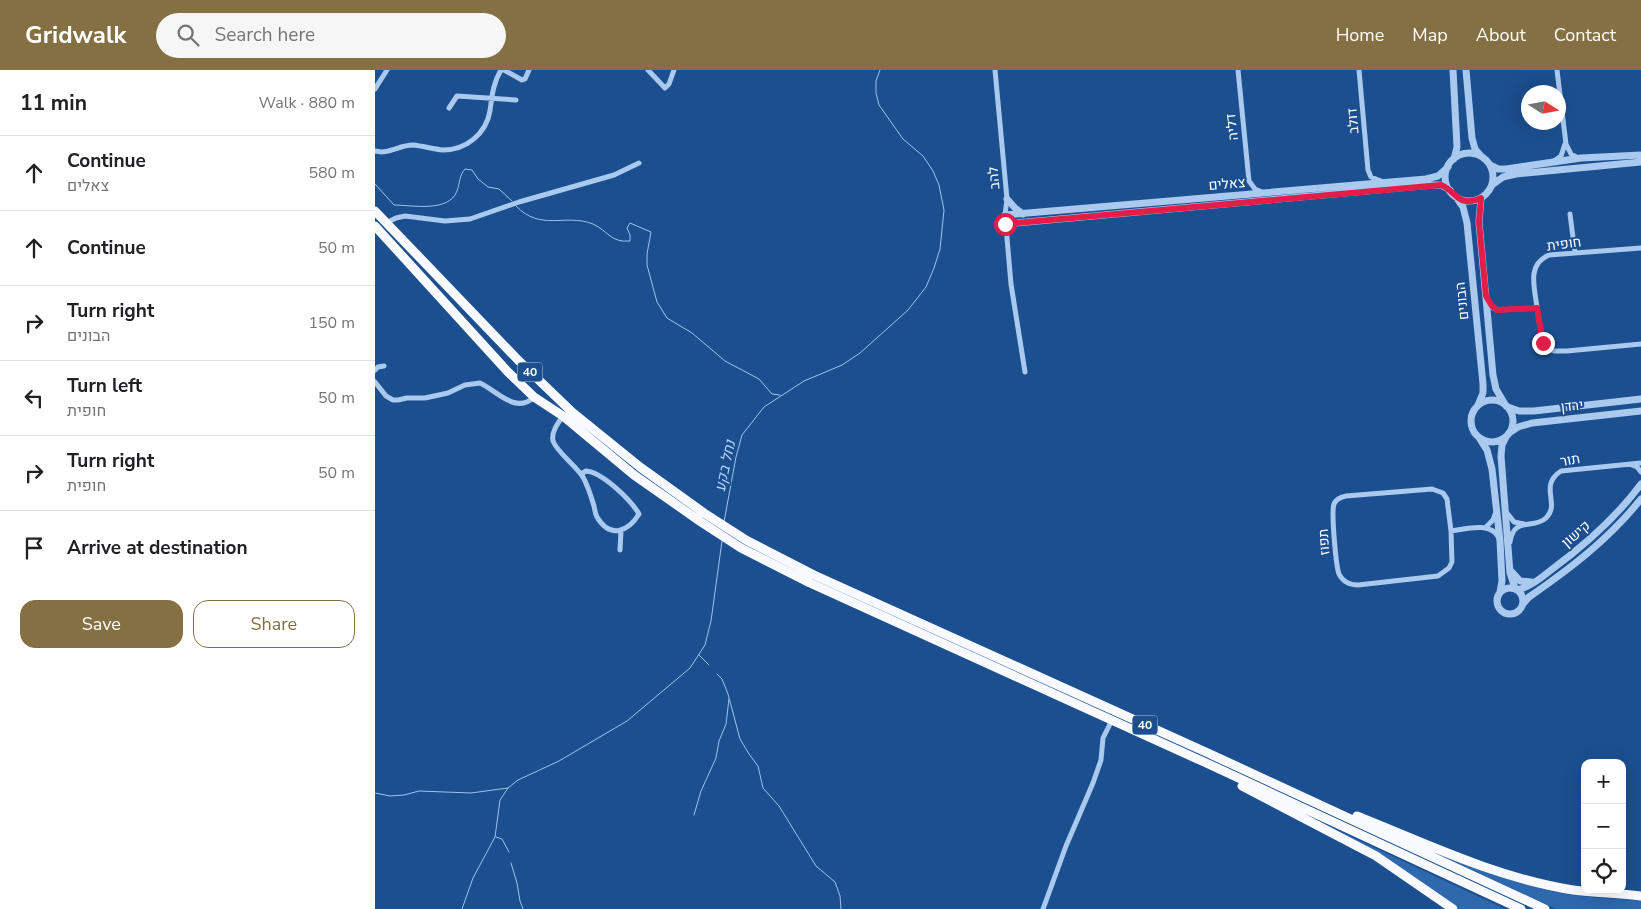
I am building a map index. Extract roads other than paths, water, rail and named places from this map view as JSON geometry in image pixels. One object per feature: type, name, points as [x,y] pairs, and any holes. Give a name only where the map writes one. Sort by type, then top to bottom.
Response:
[{"type":"highway","name":"40","points":[[375,211],[518,360],[572,412],[640,467],[704,513],[771,565],[1521,909]]},
{"type":"highway","name":"40","points":[[375,226],[507,371],[534,397],[563,416],[635,475],[701,522],[743,544],[1257,776],[1545,909]]},
{"type":"highway","points":[[1146,736],[1376,856],[1453,909]]},
{"type":"highway","points":[[1257,776],[1480,865],[1518,878],[1572,890],[1641,896]]},
{"type":"street","points":[[375,89],[387,70]]},
{"type":"street","points":[[375,152],[384,153],[402,146],[411,145],[444,150],[458,148],[473,141],[484,128],[490,113],[495,80],[502,70],[521,80],[525,79],[529,70]]},
{"type":"street","points":[[648,70],[665,88],[669,84],[674,70]]},
{"type":"street","name":"להב","points":[[995,70],[1007,199],[1005,224],[1011,284],[1025,372]]},
{"type":"street","name":"דליה","points":[[1237,70],[1249,181]]},
{"type":"street","name":"דולב","points":[[1359,70],[1368,170]]},
{"type":"street","points":[[1453,70],[1457,147],[1454,159]]},
{"type":"street","points":[[1465,70],[1471,138],[1475,149],[1490,165],[1502,170],[1581,158],[1641,156]]},
{"type":"street","points":[[1551,162],[1561,156],[1565,144],[1557,70]]},
{"type":"street","points":[[449,108],[457,96],[516,100]]},
{"type":"street","points":[[1565,144],[1571,154],[1581,158]]},
{"type":"street","points":[[1482,156],[1470,153],[1454,159],[1448,167],[1446,179],[1449,190],[1456,197],[1469,201],[1481,198],[1492,185],[1493,178],[1490,165]]},
{"type":"street","points":[[1492,185],[1503,178],[1516,174],[1641,156]]},
{"type":"street","points":[[386,223],[405,216],[445,221],[470,219],[519,202],[614,175],[639,163]]},
{"type":"street","name":"צאלים","points":[[1005,215],[1432,177],[1448,167]]},
{"type":"street","points":[[1368,170],[1375,180],[1384,182]]},
{"type":"street","points":[[1359,184],[1363,182],[1368,170]]},
{"type":"street","points":[[1249,181],[1255,189],[1266,193]]},
{"type":"street","points":[[1238,195],[1245,191],[1249,181]]},
{"type":"street","name":"צאלים","points":[[1005,224],[1432,185],[1441,185],[1449,190]]},
{"type":"street","name":"הבונים","points":[[1456,197],[1463,207],[1467,223],[1483,384],[1483,393],[1478,405]]},
{"type":"street","name":"הבונים","points":[[1481,198],[1479,222],[1493,375],[1496,389],[1507,406]]},
{"type":"street","points":[[1007,199],[1023,214]]},
{"type":"street","points":[[1570,214],[1575,253]]},
{"type":"street","name":"חופית","points":[[1641,248],[1549,255],[1540,258],[1533,272],[1537,308],[1543,343],[1546,348],[1555,351],[1567,351],[1641,344]]},
{"type":"street","points":[[1486,296],[1492,306],[1500,310],[1537,308]]},
{"type":"street","points":[[1489,324],[1493,315],[1500,310]]},
{"type":"street","points":[[375,370],[378,367],[385,366]]},
{"type":"street","points":[[375,382],[386,396],[393,400],[415,397],[425,398],[448,393],[465,385],[480,383],[511,402],[529,402],[534,397]]},
{"type":"street","name":"ירדן","points":[[1507,406],[1519,411],[1534,411],[1641,399]]},
{"type":"street","points":[[1491,400],[1500,401],[1507,406],[1513,420],[1502,445],[1501,456],[1510,570],[1511,581],[1522,596],[1523,604],[1516,612],[1505,613],[1497,606],[1502,580],[1500,541],[1491,462],[1487,450],[1474,433],[1470,422],[1472,413],[1478,405],[1491,400]]},
{"type":"street","name":"ירדן","points":[[1508,435],[1518,427],[1532,423],[1641,411]]},
{"type":"street","points":[[563,416],[555,426],[553,440],[559,452],[581,474],[590,490],[597,516],[608,529],[621,531],[632,523],[639,514],[636,507],[616,487],[597,473],[586,471],[581,474]]},
{"type":"street","points":[[1480,439],[1492,442],[1508,435]]},
{"type":"street","name":"תור","points":[[1524,524],[1546,518],[1551,506],[1550,482],[1561,472],[1641,463]]},
{"type":"street","points":[[1629,464],[1637,466],[1641,472]]},
{"type":"street","name":"קישון","points":[[1516,589],[1537,581],[1568,558],[1599,531],[1641,484]]},
{"type":"street","name":"תפוז","points":[[1437,490],[1443,493],[1447,499],[1451,531],[1451,562],[1449,568],[1444,573],[1438,576],[1353,585],[1343,580],[1337,569],[1334,503],[1339,498],[1346,496],[1437,490]]},
{"type":"street","name":"קישון","points":[[1523,604],[1529,597],[1591,552],[1641,499]]},
{"type":"street","points":[[1451,531],[1486,527],[1493,520],[1497,509]]},
{"type":"street","points":[[1506,510],[1514,522],[1524,524]]},
{"type":"street","points":[[1509,544],[1512,532],[1524,524]]},
{"type":"street","points":[[1486,527],[1497,534],[1500,541]]},
{"type":"street","points":[[620,550],[621,531]]},
{"type":"street","points":[[1510,570],[1517,580],[1522,582],[1537,581]]},
{"type":"street","points":[[1500,592],[1505,588],[1516,589]]},
{"type":"street","points":[[1043,909],[1066,846],[1093,783],[1101,760],[1103,738],[1112,720]]},
{"type":"waterway","name":"נחל בקע","points":[[724,522],[742,435],[764,407],[804,381],[842,365],[860,353],[908,310],[926,287],[934,268],[940,249],[944,210],[939,185],[933,171],[923,156],[903,139],[879,105],[876,81],[880,70]]},
{"type":"waterway","points":[[375,184],[394,205],[438,205],[453,198],[465,169],[472,170],[478,179],[488,187],[499,189],[512,201]]},
{"type":"waterway","points":[[516,206],[525,214],[535,218],[553,221],[583,221],[593,224],[618,240],[630,241],[627,228],[630,223],[651,232],[647,265],[657,302],[667,318],[692,333],[725,361],[759,379],[772,394],[780,395]]},
{"type":"waterway","name":"נחל בקע","points":[[462,909],[473,878],[495,837],[500,800],[508,788],[518,780],[559,761],[627,721],[690,668],[705,645],[711,621],[722,541]]},
{"type":"waterway","points":[[699,655],[709,665]]},
{"type":"waterway","points":[[717,674],[722,679],[728,694],[740,739],[758,766],[763,788],[779,806],[816,866],[835,882],[840,896],[841,909]]},
{"type":"waterway","points":[[694,815],[701,791],[716,758],[719,741],[726,724],[729,699]]},
{"type":"waterway","points":[[375,793],[390,796],[419,791],[471,793],[508,788]]},
{"type":"waterway","points":[[496,837],[502,839],[509,852]]},
{"type":"waterway","points":[[511,863],[523,909]]}]
